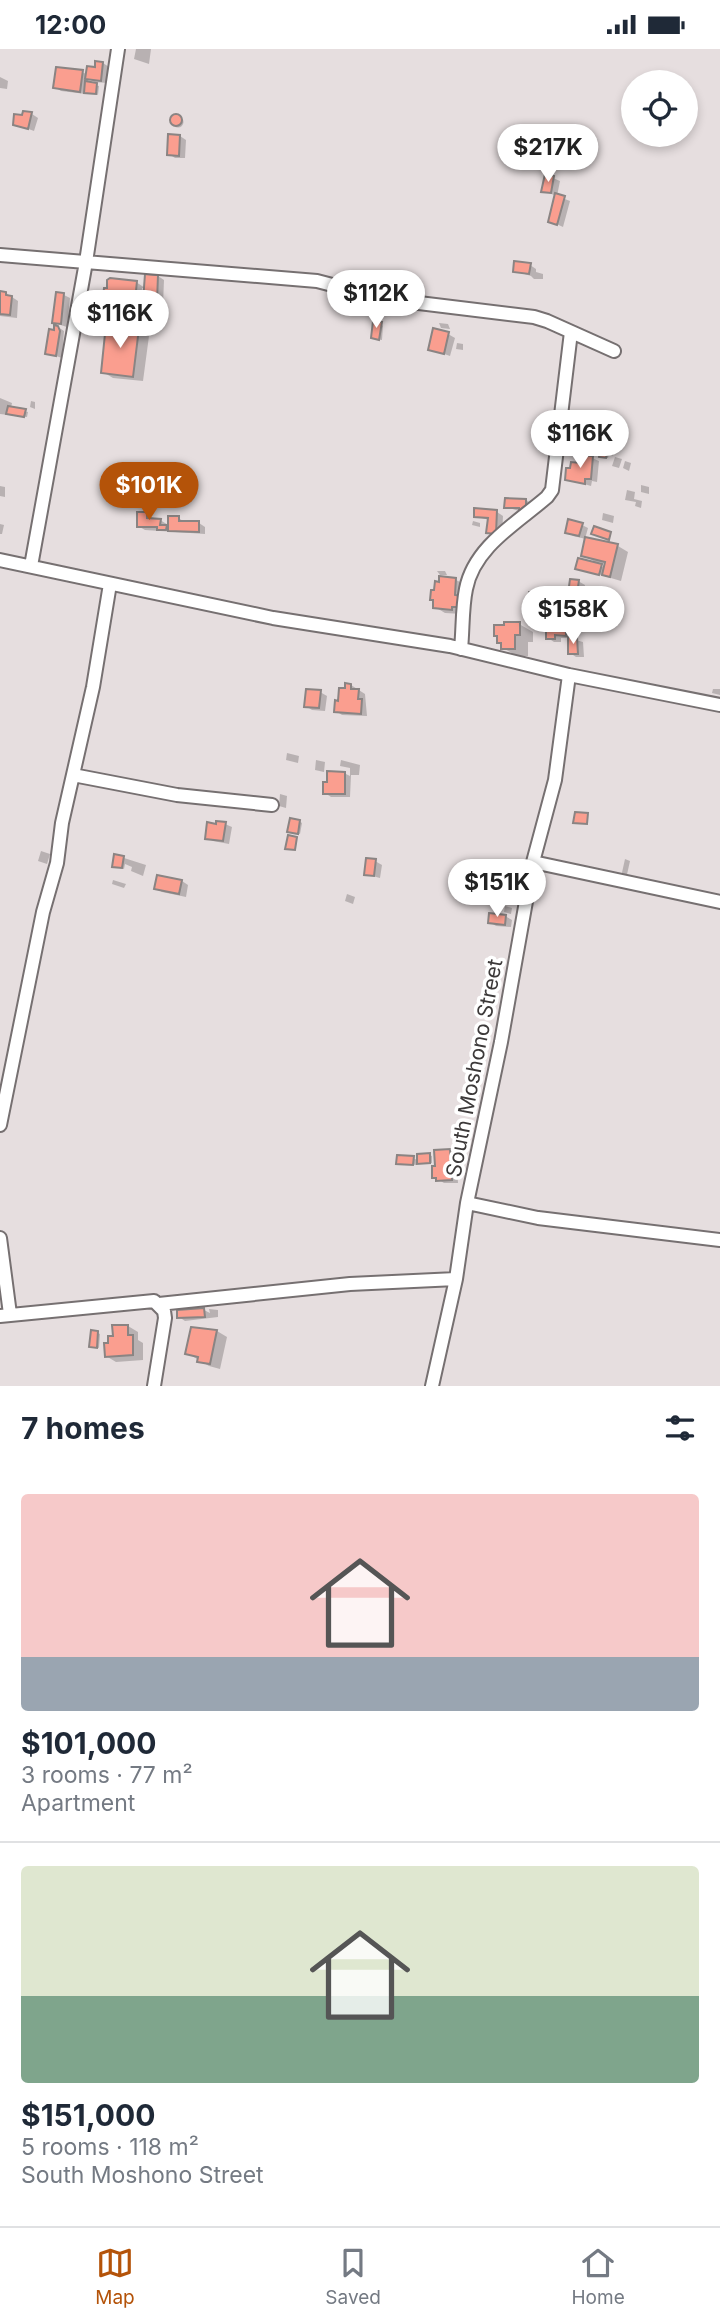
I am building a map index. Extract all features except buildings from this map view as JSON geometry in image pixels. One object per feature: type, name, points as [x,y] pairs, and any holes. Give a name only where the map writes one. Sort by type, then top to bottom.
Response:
[{"type":"street","points":[[30,566],[86,262],[118,49]]},
{"type":"street","points":[[0,255],[317,281],[386,299],[534,317],[614,351]]},
{"type":"street","points":[[461,649],[466,589],[479,559],[552,490],[572,332]]},
{"type":"street","points":[[0,560],[273,618],[397,636],[569,675],[720,705]]},
{"type":"street","points":[[0,1125],[43,912],[58,863],[62,823],[103,640],[110,584]]},
{"type":"street","name":"South Moshono Street","points":[[432,1386],[456,1279],[467,1203],[501,1042],[533,862],[555,780],[569,675]]},
{"type":"street","points":[[73,775],[177,795],[272,805]]},
{"type":"street","points":[[533,862],[720,902]]},
{"type":"street","points":[[467,1203],[538,1217],[720,1240]]},
{"type":"street","points":[[0,1238],[5,1315],[148,1300],[159,1304],[337,1285],[456,1279]]},
{"type":"street","points":[[154,1386],[165,1318],[159,1304]]}]
